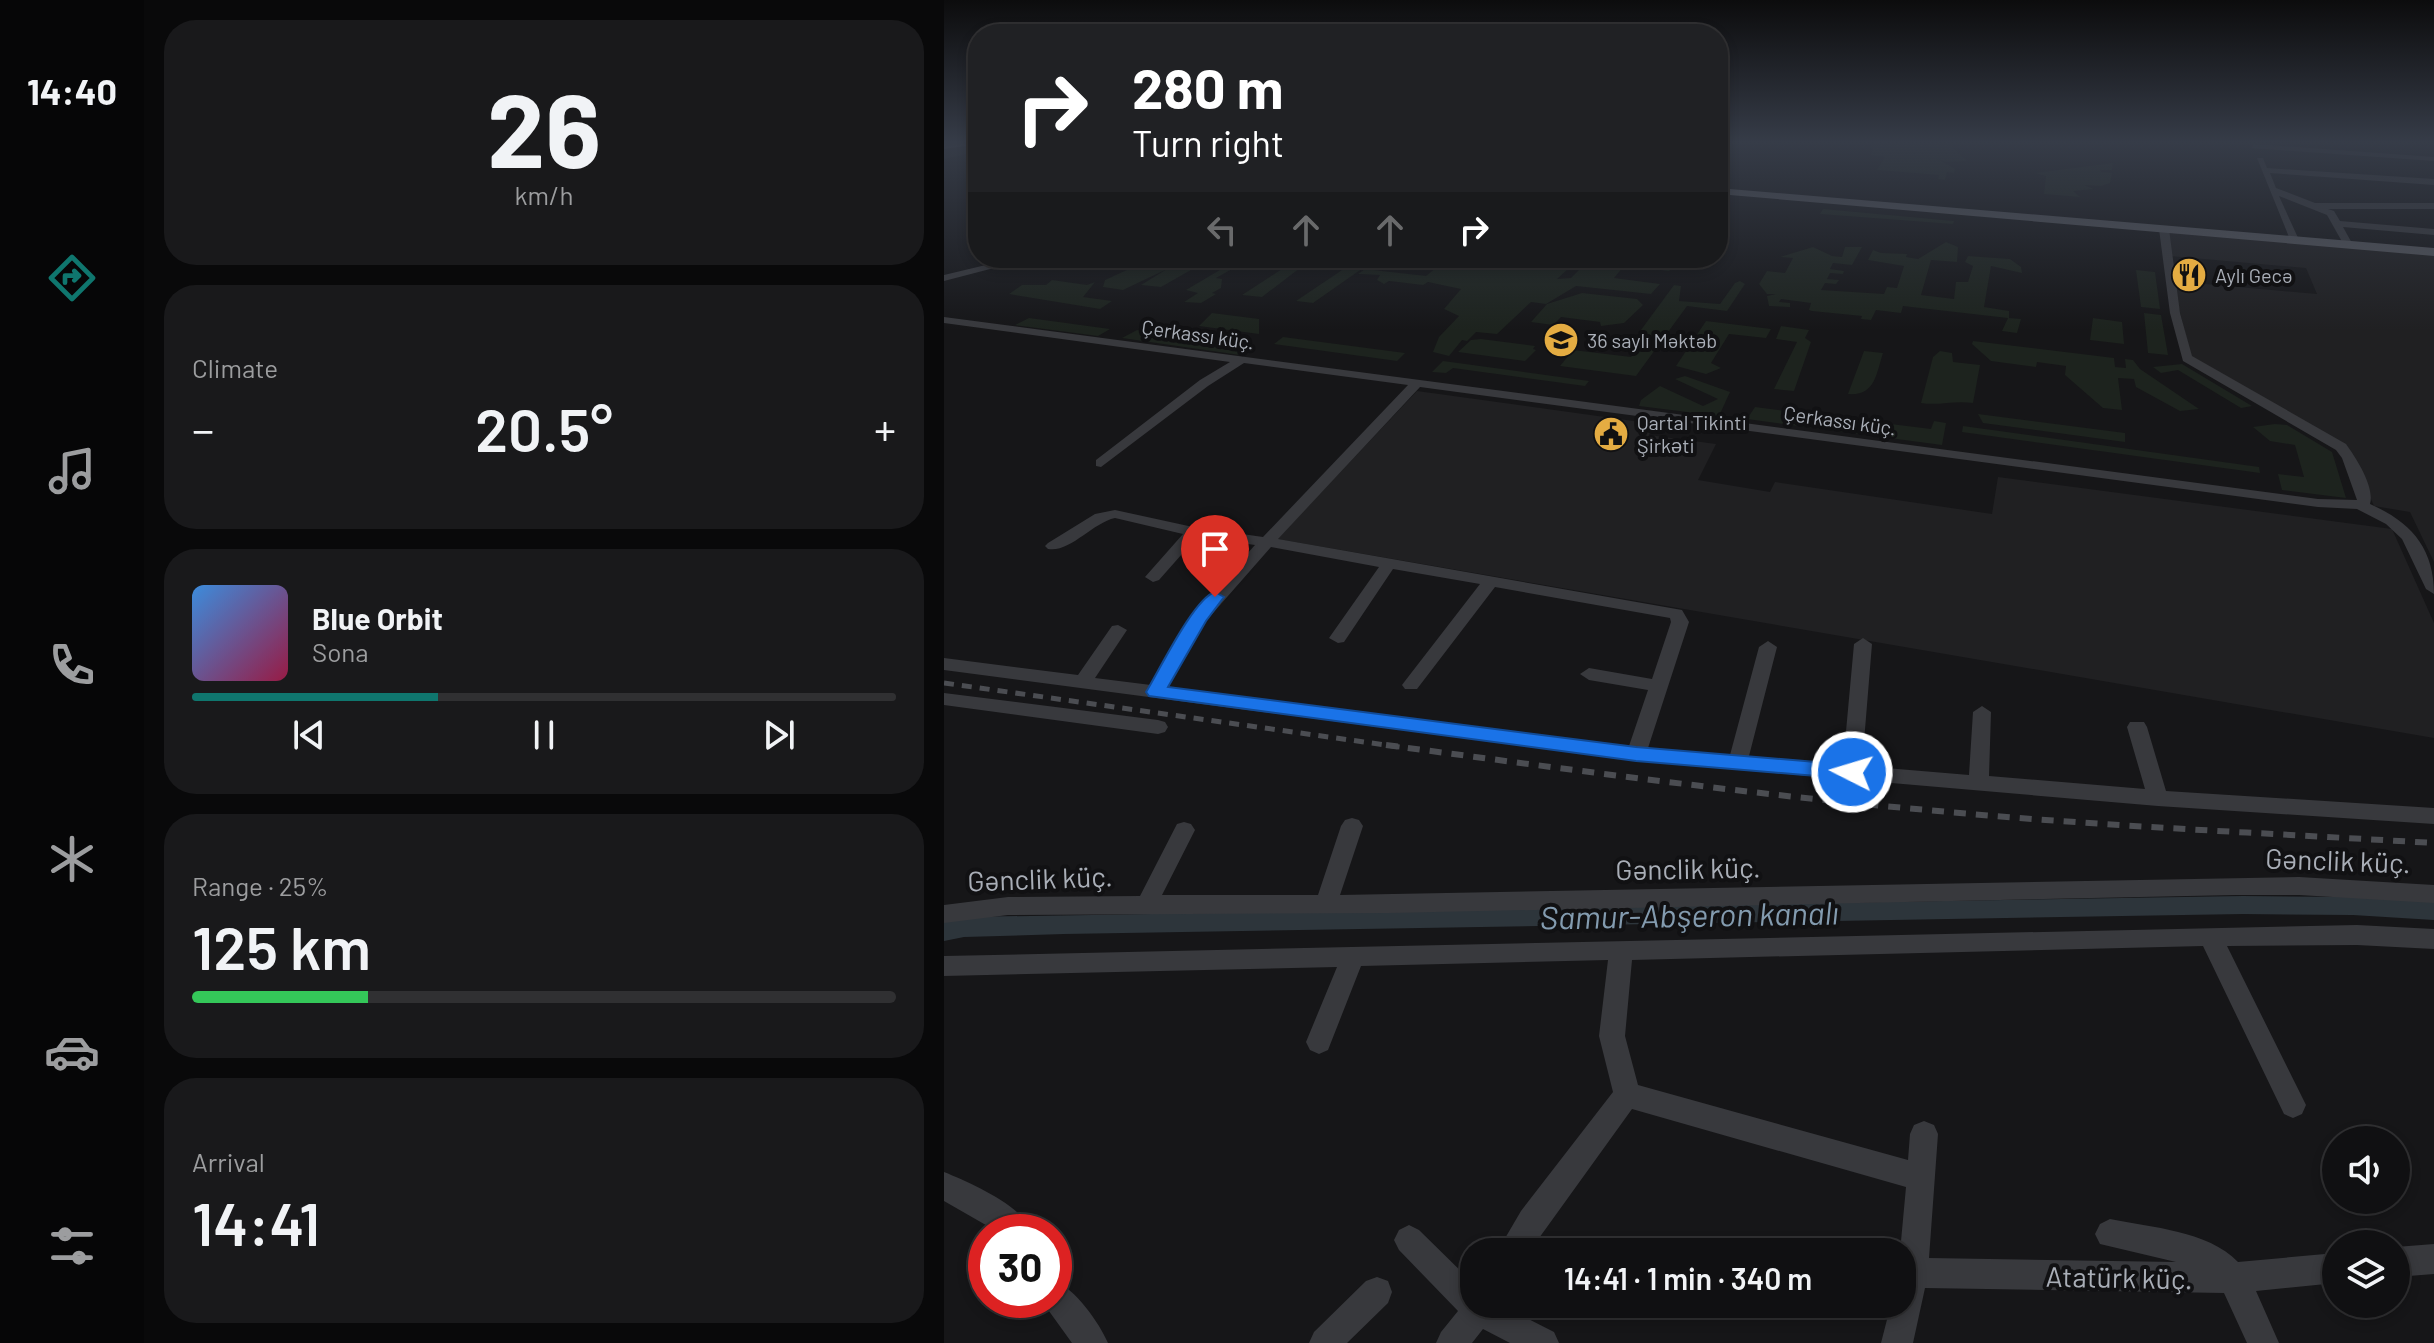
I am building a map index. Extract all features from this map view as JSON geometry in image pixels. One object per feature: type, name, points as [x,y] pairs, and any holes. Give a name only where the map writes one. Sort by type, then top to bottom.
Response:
[{"type":"main road","points":[[1899,205],[2164,229],[2293,237]]},
{"type":"main road","points":[[1914,205],[2434,252]]},
{"type":"main road","points":[[2346,242],[2434,246]]},
{"type":"street","points":[[2279,205],[2293,237]]},
{"type":"street","points":[[2310,205],[2331,213],[2346,242]]},
{"type":"street","points":[[2315,206],[2434,206]]},
{"type":"street","points":[[2338,224],[2434,232]]},
{"type":"street","points":[[2164,229],[2175,313],[2187,358],[2341,447],[2349,458],[2365,497],[2360,505],[2390,517],[2403,527],[2434,589]]},
{"type":"street","points":[[944,278],[986,268]]},
{"type":"street","name":"Çerkassı küç.","points":[[944,320],[2303,502],[2360,505]]},
{"type":"street","points":[[1101,463],[1204,383],[1241,360]]},
{"type":"street","points":[[1156,692],[1198,619],[1417,383]]},
{"type":"street","points":[[1053,546],[1108,515],[1676,614],[1680,622],[1636,754]]},
{"type":"street","points":[[1153,577],[1193,532]]},
{"type":"street","points":[[1338,638],[1389,564]]},
{"type":"street","points":[[1411,685],[1490,582]]},
{"type":"street","points":[[1082,683],[1118,630]]},
{"type":"street","points":[[1852,772],[1863,644]]},
{"type":"street","points":[[1738,762],[1768,647]]},
{"type":"street","points":[[944,664],[1636,754],[2158,798],[2434,816]]},
{"type":"street","points":[[1589,674],[1657,686]]},
{"type":"street","points":[[944,700],[1158,727]]},
{"type":"street","points":[[1979,784],[1982,712]]},
{"type":"street","points":[[2137,727],[2158,798]]},
{"type":"street","points":[[1326,904],[1352,826]]},
{"type":"street","points":[[1146,905],[1184,830]]},
{"type":"street","name":"Gənclik küç.","points":[[944,914],[1008,906],[1326,904],[2236,886],[2434,894]]},
{"type":"street","points":[[944,966],[2210,936],[2357,935],[2434,939]]},
{"type":"street","points":[[2210,936],[2293,1105]]},
{"type":"street","points":[[1621,951],[1612,1036],[1627,1095]]},
{"type":"street","points":[[1319,1042],[1352,958]]},
{"type":"street","points":[[1627,1095],[1919,1177]]},
{"type":"street","points":[[1523,1238],[1531,1221],[1627,1095]]},
{"type":"street","points":[[1911,1238],[1924,1134]]},
{"type":"street","points":[[944,1186],[995,1214]]},
{"type":"street","points":[[2110,1234],[2205,1257],[2222,1267],[2231,1278],[2263,1343]]},
{"type":"street","points":[[1409,1240],[1460,1288]]},
{"type":"street","points":[[2410,1261],[2434,1259]]},
{"type":"street","name":"Atatürk küç.","points":[[1916,1273],[2231,1278],[2322,1269]]},
{"type":"street","points":[[1325,1343],[1377,1292]]},
{"type":"street","points":[[1072,1318],[1092,1343]]},
{"type":"street","points":[[1452,1343],[1473,1318]]},
{"type":"street","points":[[1499,1318],[1543,1343]]},
{"type":"street","points":[[1897,1343],[1901,1318]]},
{"type":"shaded area","points":[[1823,209],[1954,221],[1953,224],[1820,214]]},
{"type":"shaded area","points":[[2166,231],[2434,255],[2434,562],[2410,512],[2374,506],[2347,446],[2191,356],[2172,281],[2317,294],[2306,268],[2170,256]]},
{"type":"shaded area","points":[[1946,242],[1958,247],[1957,262],[1931,260],[1921,295],[1954,299],[1956,282],[1968,282],[1973,266],[1965,262],[1968,256],[2010,259],[2021,267],[2022,273],[1991,266],[1984,307],[2009,311],[2009,318],[2021,319],[2017,333],[2002,331],[2008,318],[1903,306],[1901,313],[1876,310],[1871,320],[1861,319],[1862,316],[1812,311],[1809,310],[1811,303],[1781,299],[1779,302],[1790,303],[1790,307],[1769,306],[1767,296],[1776,294],[1767,294],[1759,284],[1767,271],[1785,273],[1793,258],[1780,257],[1813,247],[1842,257],[1845,247],[1862,247],[1852,265],[1833,263],[1830,269],[1844,271],[1843,274],[1830,273],[1827,279],[1839,280],[1836,284],[1825,283],[1821,290],[1884,294],[1887,287],[1897,288],[1904,266],[1868,260],[1873,250],[1907,254],[1906,257],[1918,259]]},
{"type":"shaded area","points":[[1131,268],[1194,268],[1161,287],[1141,285],[1167,269],[1123,290],[1103,287],[1105,280]]},
{"type":"shaded area","points":[[1223,268],[1234,268],[1216,278],[1222,279],[1221,288],[1201,303],[1184,302],[1198,293],[1186,290]]},
{"type":"shaded area","points":[[1284,268],[1300,268],[1262,297],[1242,295]]},
{"type":"shaded area","points":[[1345,268],[1363,268],[1313,303],[1296,301]]},
{"type":"shaded area","points":[[1436,268],[1569,268],[1557,279],[1571,278],[1581,268],[1622,268],[1614,278],[1660,284],[1651,294],[1576,286],[1546,304],[1531,302],[1497,334],[1476,332],[1467,341],[1462,340],[1449,356],[1433,352],[1439,337],[1459,316],[1444,309],[1461,289],[1428,282],[1423,285],[1389,281],[1384,284],[1377,280],[1380,275],[1358,274],[1365,269],[1426,276]]},
{"type":"shaded area","points":[[1642,268],[1672,268],[1669,271]]},
{"type":"shaded area","points":[[2136,270],[2155,272],[2160,309],[2141,307]]},
{"type":"shaded area","points":[[1052,280],[1087,285],[1095,282],[1083,297],[1112,301],[1100,309],[1009,294],[1022,285],[1046,285]]},
{"type":"shaded area","points":[[1740,281],[1745,284],[1727,311],[1687,306],[1636,376],[1560,366],[1573,350],[1631,357],[1636,350],[1627,349],[1674,285],[1681,286],[1679,301],[1720,304],[1735,283]]},
{"type":"shaded area","points":[[1582,293],[1637,299],[1643,305],[1624,323],[1601,326],[1600,322],[1561,317],[1553,325],[1531,322],[1547,304]]},
{"type":"shaded area","points":[[1212,313],[1259,319],[1259,334],[1199,326]]},
{"type":"shaded area","points":[[2144,313],[2161,315],[2168,355],[2148,353]]},
{"type":"shaded area","points":[[1029,318],[1110,329],[1098,336],[1015,325]]},
{"type":"shaded area","points":[[2093,318],[2122,322],[2124,344],[2090,340]]},
{"type":"shaded area","points":[[1706,321],[1771,329],[1766,338],[1729,334],[1711,363],[1721,368],[1706,374],[1676,366]]},
{"type":"shaded area","points":[[1781,326],[1809,330],[1805,338],[1811,342],[1794,391],[1774,389],[1797,342],[1776,339]]},
{"type":"shaded area","points":[[1137,330],[1252,346],[1240,355],[1122,338]]},
{"type":"shaded area","points":[[1283,337],[1405,353],[1397,361],[1274,344]]},
{"type":"shaded area","points":[[1471,340],[1535,346],[1533,349],[1536,350],[1525,361],[1458,352]]},
{"type":"shaded area","points":[[1973,341],[2114,358],[2115,367],[2126,368],[2125,359],[2133,360],[2140,369],[2199,409],[2180,411],[2136,387],[2134,379],[2118,378],[2122,410],[2103,408],[2065,375],[2066,366],[2037,362],[2036,367],[1991,361],[1972,344]]},
{"type":"shaded area","points":[[1864,351],[1883,353],[1876,376],[1864,392],[1848,394]]},
{"type":"shaded area","points":[[1940,351],[1952,353],[1953,362],[1980,365],[1973,403],[1921,403],[1933,357]]},
{"type":"shaded area","points":[[1443,361],[1589,381],[1585,386],[1453,368],[1446,373],[1432,372]]},
{"type":"shaded area","points":[[2182,364],[2252,406],[2241,408],[2178,370],[2161,373],[2153,367]]},
{"type":"shaded area","points":[[1685,376],[1730,392],[1719,416],[1639,406],[1641,400],[1660,386],[1703,406],[1718,399],[1675,379]]},
{"type":"shaded area","points":[[1417,391],[1655,424],[1649,435],[1716,444],[1698,480],[1770,492],[1775,482],[1992,514],[1998,477],[2392,529],[2434,623],[2434,738],[1277,539]]},
{"type":"shaded area","points":[[1755,407],[1931,429],[1934,421],[1946,423],[1942,445],[1747,419]]},
{"type":"shaded area","points":[[1978,414],[2125,433],[2125,442],[1983,423]]},
{"type":"shaded area","points":[[2287,425],[2332,452],[2346,498],[2282,490],[2278,474],[2304,477],[2295,445],[2270,441],[2253,427]]},
{"type":"shaded area","points":[[1963,426],[2259,467],[2260,473],[1962,432]]},
{"type":"waterway","name":"Samur-Abşeron kanalı","points":[[944,931],[964,927],[1064,924],[2243,905],[2353,906],[2434,911]]},
{"type":"railway","points":[[944,683],[1400,747]]},
{"type":"railway","points":[[1386,745],[1859,804],[2117,825],[2434,843]]},
{"type":"place","name":"Aylı Gecə","points":[[2189,275]]},
{"type":"place","name":"36 saylı Məktəb","points":[[1561,340]]},
{"type":"place","name":"Qartal Tikinti Şirkәti","points":[[1611,434]]},
{"type":"route","points":[[1215,597],[1198,619],[1156,692],[1636,754],[1852,772]]}]
